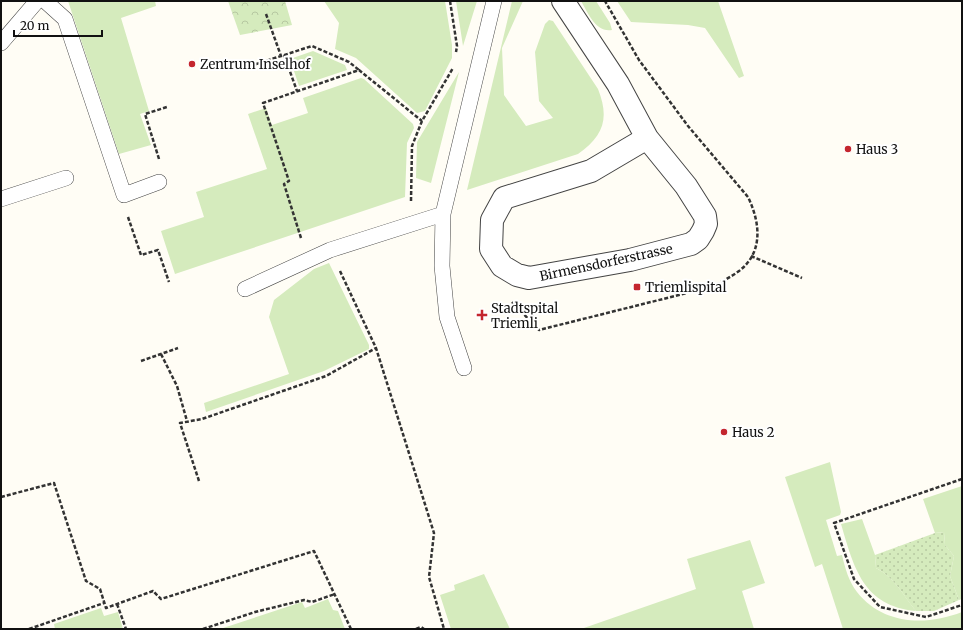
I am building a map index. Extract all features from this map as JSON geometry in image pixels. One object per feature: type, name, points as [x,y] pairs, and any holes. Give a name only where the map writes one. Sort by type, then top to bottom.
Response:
[{"type":"street","name":"Birmensdorferstrasse","points":[[563,1],[618,84],[647,138],[686,186],[705,216],[706,224],[698,238],[690,244],[630,260],[529,278],[517,275],[502,266],[491,249],[492,220],[504,198],[591,171],[647,138]]},
{"type":"lane","points":[[1,43],[37,1]]},
{"type":"lane","points":[[45,1],[64,19],[124,195],[159,182]]},
{"type":"lane","points":[[464,368],[447,317],[442,266],[443,214],[494,1]]},
{"type":"lane","points":[[1,199],[66,178]]},
{"type":"lane","points":[[245,289],[330,250],[443,214]]},
{"type":"path","points":[[450,1],[457,46],[456,58]]},
{"type":"path","points":[[509,298],[539,330],[714,286],[739,271],[751,256],[758,237],[758,226],[748,197],[688,126],[639,60],[605,1]]},
{"type":"path","points":[[266,14],[297,91]]},
{"type":"path","points":[[244,68],[312,46],[349,62],[422,121]]},
{"type":"path","points":[[411,203],[412,146],[422,121],[455,64]]},
{"type":"path","points":[[301,238],[284,184],[289,181],[263,103],[359,70]]},
{"type":"path","points":[[159,182],[155,171],[162,168],[145,114],[168,107]]},
{"type":"path","points":[[127,214],[141,255],[158,250],[169,282]]},
{"type":"path","points":[[751,256],[802,278]]},
{"type":"path","points":[[338,268],[376,348],[434,533],[429,577],[444,629]]},
{"type":"path","points":[[141,361],[178,348]]},
{"type":"path","points":[[199,481],[180,423],[202,419],[326,376],[376,348]]},
{"type":"path","points":[[161,354],[178,386],[188,421]]},
{"type":"path","points":[[962,479],[834,523],[854,579],[880,607],[926,617],[962,605]]},
{"type":"path","points":[[1,497],[54,483],[86,581],[100,589],[106,608],[153,591],[161,599],[314,551],[350,629]]},
{"type":"path","points":[[203,629],[255,612],[304,600],[312,602],[335,594]]},
{"type":"path","points":[[29,629],[104,603]]},
{"type":"path","points":[[117,604],[126,629]]},
{"type":"path","points":[[416,629],[421,627],[424,629]]},
{"type":"green space","points":[[68,1],[155,1],[156,6],[121,18],[149,111],[140,114],[151,145],[119,154]]},
{"type":"green space","points":[[228,1],[285,1],[292,25],[240,35]]},
{"type":"green space","points":[[324,1],[445,1],[452,45],[452,58],[425,111],[417,113],[356,58],[335,49],[339,23]]},
{"type":"green space","points":[[456,1],[477,1],[463,46]]},
{"type":"green space","points":[[512,1],[523,1],[502,48],[504,95],[526,126],[553,118],[539,101],[535,52],[545,24],[549,20],[553,21],[598,89],[602,100],[604,118],[602,126],[593,140],[578,154],[467,190]]},
{"type":"green space","points":[[581,1],[596,1],[610,23],[612,30],[606,30],[597,25]]},
{"type":"green space","points":[[617,1],[718,1],[744,76],[739,78],[705,28],[688,25],[631,22]]},
{"type":"green space","points":[[313,51],[345,65],[347,70],[299,86],[290,59]]},
{"type":"green space","points":[[459,72],[431,183],[416,178],[417,142]]},
{"type":"green space","points":[[361,78],[364,79],[413,124],[414,128],[407,143],[405,197],[175,274],[161,231],[204,217],[196,192],[267,169],[248,114],[266,108],[272,125],[308,113],[303,98]]},
{"type":"green space","points":[[329,263],[369,345],[369,349],[324,371],[206,412],[204,403],[289,374],[269,317],[274,300],[314,269]]},
{"type":"green space","points":[[830,462],[841,512],[840,515],[826,520],[837,556],[842,555],[846,570],[857,592],[879,611],[892,617],[906,620],[920,621],[948,617],[962,612],[962,629],[843,629],[822,564],[815,567],[785,477]]},
{"type":"green space","points":[[962,486],[962,599],[959,600],[950,576],[954,556],[945,545],[944,532],[935,533],[923,499]]},
{"type":"green space","points":[[862,519],[875,555],[876,568],[894,582],[916,611],[898,608],[872,593],[856,570],[841,524]]},
{"type":"green space","points":[[944,532],[945,545],[954,556],[950,576],[959,600],[934,611],[916,611],[894,582],[876,568],[875,555],[935,533]]},
{"type":"green space","points":[[750,540],[765,583],[742,591],[754,629],[581,629],[696,589],[687,559]]},
{"type":"green space","points":[[484,574],[510,629],[451,629],[440,595],[455,590],[454,585]]},
{"type":"green space","points":[[328,599],[333,610],[338,611],[345,629],[220,629],[302,602],[305,608]]},
{"type":"green space","points":[[101,608],[104,616],[118,612],[123,629],[55,629],[54,624]]},
{"type":"place","name":"Zentrum Inselhof","points":[[192,64]]},
{"type":"place","name":"Haus 3","points":[[848,149]]},
{"type":"place","name":"Triemlispital","points":[[637,287]]},
{"type":"place","name":"Stadtspital Triemli","points":[[482,315]]},
{"type":"place","name":"Haus 2","points":[[724,432]]}]
